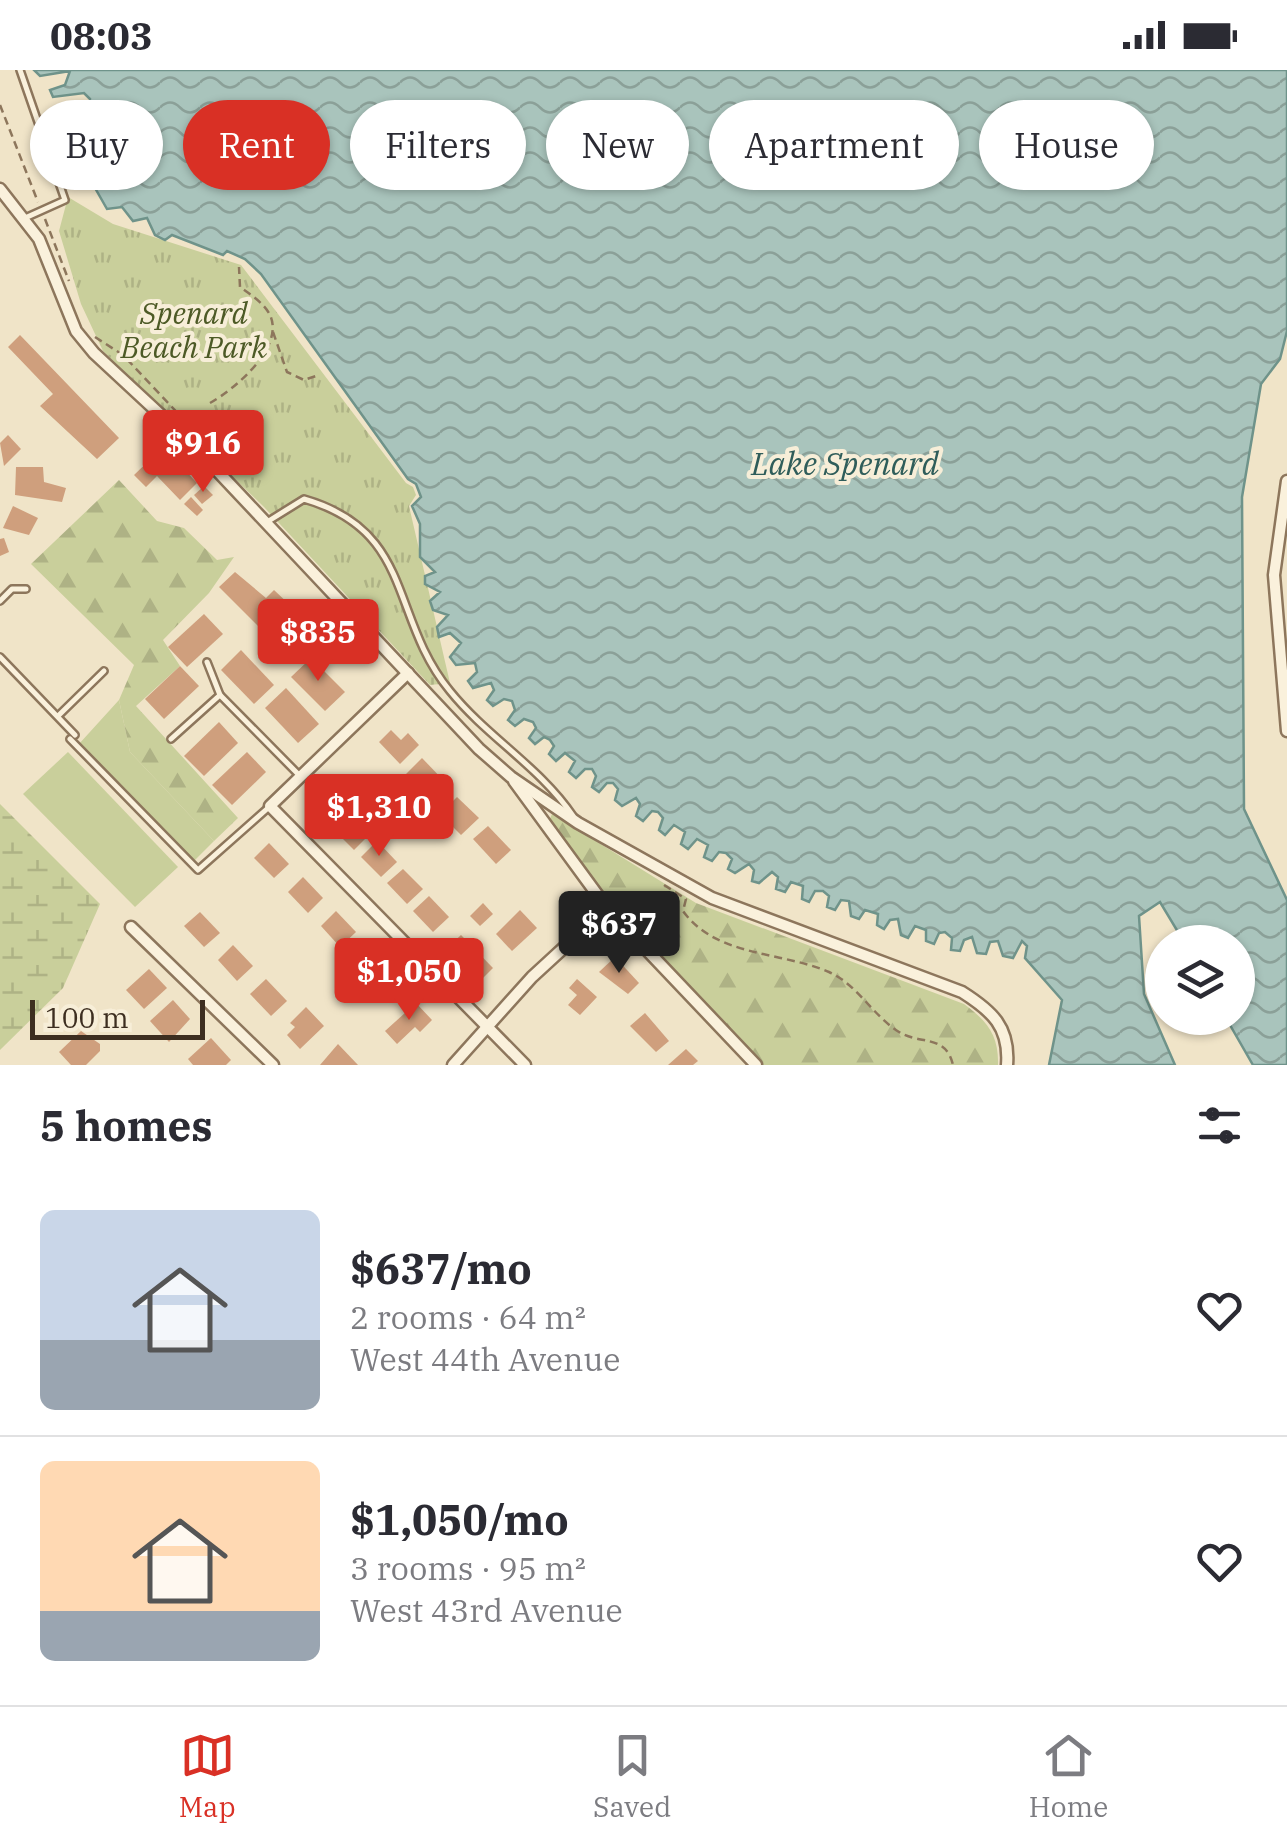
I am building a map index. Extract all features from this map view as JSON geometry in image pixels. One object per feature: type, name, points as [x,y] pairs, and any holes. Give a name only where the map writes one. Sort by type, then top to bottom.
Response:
[{"type":"street","points":[[0,189],[25,218],[84,342],[267,522],[408,674],[510,776],[608,908],[756,1065]]},
{"type":"street","points":[[1287,482],[1274,575],[1287,731]]},
{"type":"street","points":[[408,674],[270,806],[525,1065]]},
{"type":"street","points":[[510,776],[578,823],[712,898],[962,992],[988,1008],[1001,1024],[1007,1065]]},
{"type":"street","points":[[454,1065],[486,1024],[608,908]]},
{"type":"street","points":[[131,927],[273,1065]]},
{"type":"lane","points":[[20,70],[65,200],[25,218]]},
{"type":"lane","points":[[267,522],[304,499],[342,515],[379,545],[392,564],[410,623],[430,665],[452,694],[556,790],[578,823]]},
{"type":"lane","points":[[0,601],[12,590],[26,589]]},
{"type":"lane","points":[[0,657],[198,870],[270,806]]},
{"type":"lane","points":[[207,662],[220,695],[300,776]]},
{"type":"lane","points":[[58,716],[104,671]]},
{"type":"lane","points":[[172,739],[220,695]]},
{"type":"path","points":[[1,108],[70,284]]},
{"type":"path","points":[[239,267],[240,287],[263,304],[287,372],[304,380],[319,375]]},
{"type":"path","points":[[210,402],[244,382],[273,332]]},
{"type":"path","points":[[88,333],[123,355],[192,428]]},
{"type":"path","points":[[656,879],[686,899],[683,911],[702,932],[743,949],[802,961],[844,979],[902,1034],[933,1039],[945,1048],[953,1065]]},
{"type":"green space","name":"Spenard Beach Park","points":[[68,197],[113,224],[241,265],[406,483],[413,487],[416,495],[409,506],[450,683],[430,685],[264,507],[103,351],[81,304],[59,231]]},
{"type":"green space","points":[[119,480],[157,521],[184,528],[217,560],[234,557],[209,593],[163,640],[180,666],[136,706],[238,818],[214,841],[130,752],[119,700],[134,665],[31,564]]},
{"type":"green space","points":[[119,700],[130,752],[214,841],[192,863],[79,744]]},
{"type":"green space","points":[[68,752],[178,867],[135,907],[23,794]]},
{"type":"green space","points":[[0,804],[100,904],[63,988],[0,1050]]},
{"type":"green space","points":[[552,814],[696,903],[964,1004],[990,1030],[998,1065],[756,1065],[607,908],[549,821]]},
{"type":"water","name":"Lake Spenard","points":[[34,70],[1287,70],[1287,331],[1280,359],[1261,384],[1242,497],[1244,809],[1287,900],[1287,1065],[1253,1065],[1236,1035],[1255,1035],[1255,925],[1174,925],[1160,902],[1139,916],[1145,1035],[1162,1035],[1175,1065],[1049,1065],[1062,1000],[1025,958],[1027,946],[1022,941],[1013,958],[1003,956],[998,941],[990,942],[986,954],[977,953],[972,937],[964,940],[960,951],[951,950],[952,938],[945,932],[939,933],[934,944],[926,941],[926,930],[915,926],[908,938],[901,935],[898,919],[890,920],[884,929],[877,925],[878,914],[865,910],[859,919],[851,916],[849,901],[841,900],[835,910],[827,907],[829,896],[823,891],[815,891],[809,902],[802,899],[803,886],[791,882],[785,892],[776,889],[778,877],[772,872],[759,883],[752,881],[754,870],[749,864],[735,873],[728,869],[732,859],[726,853],[719,852],[712,861],[704,857],[708,845],[697,839],[688,849],[681,844],[685,832],[674,825],[665,835],[659,830],[663,818],[658,812],[652,811],[643,821],[636,816],[640,804],[636,798],[622,806],[615,800],[618,789],[613,783],[607,783],[599,792],[592,787],[596,776],[592,769],[585,769],[576,778],[569,772],[575,761],[565,753],[556,761],[549,754],[554,746],[550,740],[544,737],[535,744],[529,738],[536,728],[533,722],[524,719],[515,726],[508,720],[515,710],[512,701],[504,699],[493,706],[487,700],[494,690],[491,683],[473,688],[468,681],[477,672],[475,663],[456,665],[450,657],[461,643],[450,633],[439,637],[437,627],[448,615],[433,610],[430,601],[440,592],[425,584],[425,576],[435,572],[420,557],[420,524],[412,506],[421,497],[416,484],[408,479],[261,274],[245,259],[227,251],[223,255],[172,235],[165,240],[155,235],[147,218],[133,221],[122,207],[107,209],[96,190],[163,190],[163,100],[90,100],[84,93],[53,97],[50,90],[65,85],[70,71],[40,76]]},
{"type":"building","points":[[20,335],[119,438],[97,459],[40,406],[53,394],[8,347]]},
{"type":"building","points":[[8,435],[21,449],[4,466],[0,443]]},
{"type":"building","points":[[163,447],[197,483],[180,500],[157,476],[146,487],[134,475]]},
{"type":"building","points":[[16,467],[43,467],[44,482],[66,488],[62,502],[15,495]]},
{"type":"building","points":[[204,486],[213,495],[202,504],[194,495]]},
{"type":"building","points":[[191,497],[203,510],[197,516],[184,504]]},
{"type":"building","points":[[13,506],[38,518],[29,535],[3,528]]},
{"type":"building","points":[[4,538],[9,552],[0,556],[0,539]]},
{"type":"building","points":[[235,572],[266,598],[274,590],[292,607],[278,621],[271,613],[258,626],[219,587]]},
{"type":"building","points":[[305,612],[315,632],[286,660],[271,644]]},
{"type":"building","points":[[204,614],[223,634],[187,667],[168,647]]},
{"type":"building","points":[[241,650],[274,685],[254,704],[221,670]]},
{"type":"building","points":[[311,658],[345,692],[325,711],[291,677]]},
{"type":"building","points":[[180,666],[199,686],[164,719],[145,699]]},
{"type":"building","points":[[286,688],[319,724],[298,743],[265,708]]},
{"type":"building","points":[[219,722],[238,743],[204,776],[184,756]]},
{"type":"building","points":[[391,730],[401,740],[408,733],[419,745],[400,764],[379,742]]},
{"type":"building","points":[[247,752],[266,772],[232,805],[212,785]]},
{"type":"building","points":[[422,758],[446,783],[430,798],[406,774]]},
{"type":"building","points":[[323,787],[344,808],[328,823],[308,802]]},
{"type":"building","points":[[457,797],[479,818],[461,835],[440,814]]},
{"type":"building","points":[[350,814],[370,834],[354,850],[334,830]]},
{"type":"building","points":[[488,826],[511,850],[496,864],[473,839]]},
{"type":"building","points":[[377,841],[397,862],[381,877],[361,857]]},
{"type":"building","points":[[269,843],[289,864],[274,878],[254,858]]},
{"type":"building","points":[[403,869],[423,889],[407,904],[387,883]]},
{"type":"building","points":[[303,877],[323,898],[308,913],[288,892]]},
{"type":"building","points":[[429,896],[449,917],[433,932],[413,911]]},
{"type":"building","points":[[483,903],[493,914],[480,926],[470,916]]},
{"type":"building","points":[[520,910],[537,928],[512,951],[496,934]]},
{"type":"building","points":[[336,911],[356,932],[340,947],[321,926]]},
{"type":"building","points":[[200,912],[220,933],[204,947],[184,926]]},
{"type":"building","points":[[461,935],[493,968],[480,981],[447,948]]},
{"type":"building","points":[[233,945],[253,966],[237,981],[218,960]]},
{"type":"building","points":[[615,957],[639,983],[628,994],[599,972]]},
{"type":"building","points":[[149,969],[167,988],[144,1009],[126,990]]},
{"type":"building","points":[[266,979],[287,1001],[271,1016],[250,994]]},
{"type":"building","points":[[577,979],[597,997],[580,1015],[568,1005],[577,995],[569,988]]},
{"type":"building","points":[[173,1000],[190,1019],[169,1042],[150,1021]]},
{"type":"building","points":[[416,1003],[432,1020],[420,1032],[415,1027],[397,1044],[385,1031]]},
{"type":"building","points":[[306,1007],[324,1026],[300,1049],[287,1035],[295,1027],[290,1023]]},
{"type":"building","points":[[645,1013],[669,1041],[656,1052],[630,1026]]},
{"type":"building","points":[[81,1031],[100,1044],[100,1051],[86,1065],[71,1065],[59,1052]]},
{"type":"building","points":[[211,1038],[231,1060],[226,1065],[193,1065],[188,1059]]},
{"type":"building","points":[[338,1044],[358,1065],[320,1065]]},
{"type":"building","points":[[686,1049],[698,1061],[693,1065],[668,1065]]}]
